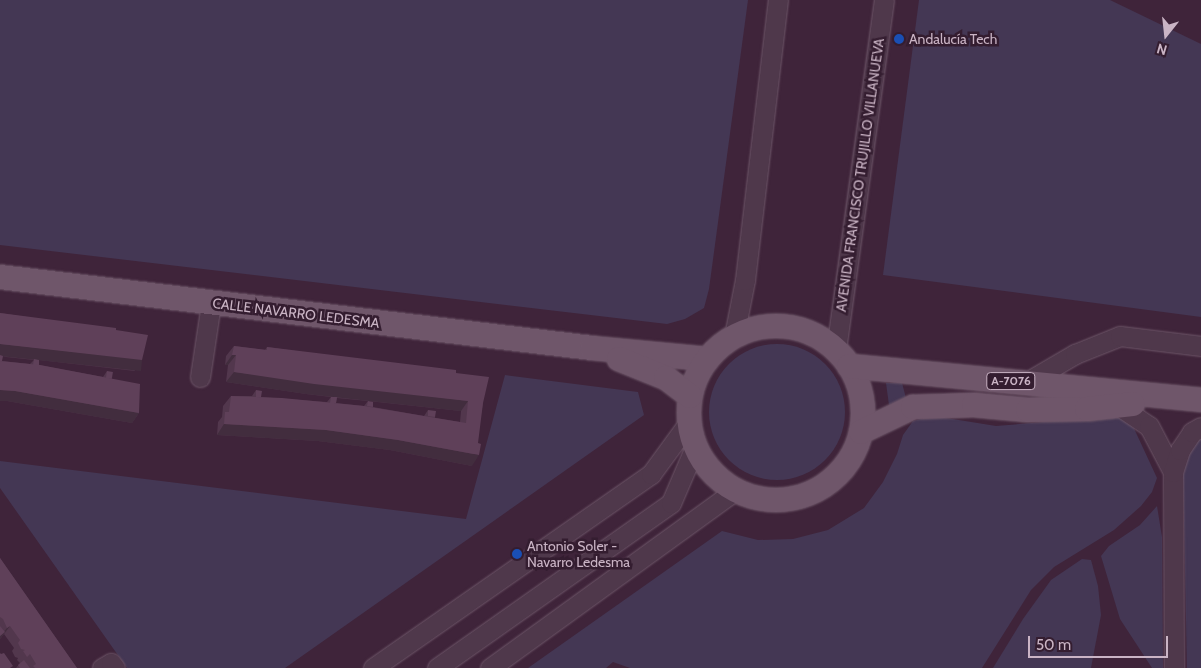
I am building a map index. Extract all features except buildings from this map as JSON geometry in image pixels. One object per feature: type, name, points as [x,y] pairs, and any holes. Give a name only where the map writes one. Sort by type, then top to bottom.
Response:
[{"type":"main road","name":"CALLE NAVARRO LEDESMA","points":[[0,277],[592,348],[706,359]]},
{"type":"main road","name":"A-7076","points":[[760,327],[787,327],[813,334],[843,358],[859,387],[863,410],[861,432],[852,457],[835,478],[813,492],[788,500],[761,499],[736,490],[712,472],[695,447],[689,422],[690,396],[696,377],[706,359],[719,346],[734,336],[760,327]]},
{"type":"main road","name":"CALLE NAVARRO LEDESMA","points":[[592,348],[666,378],[690,396]]},
{"type":"main road","name":"A-7076","points":[[843,358],[1027,382],[1172,399],[1201,400]]},
{"type":"main road","name":"A-7076","points":[[861,432],[913,407],[974,406],[1028,410],[1119,406],[1172,399]]},
{"type":"street","points":[[734,336],[745,280],[778,0]]},
{"type":"street","name":"AVENIDA FRANCISCO TRUJILLO VILLANUEVA","points":[[843,358],[884,0]]},
{"type":"street","points":[[200,378],[211,302]]},
{"type":"street","points":[[1027,382],[1075,354],[1120,336],[1201,346]]},
{"type":"street","points":[[1119,406],[1149,426],[1173,472]]},
{"type":"street","points":[[373,668],[651,474],[689,422]]},
{"type":"street","points":[[1174,668],[1173,472],[1180,450],[1192,432],[1201,427]]},
{"type":"street","points":[[437,668],[671,503],[695,447]]},
{"type":"street","points":[[490,668],[736,490]]},
{"type":"street","points":[[102,668],[111,663],[115,668]]},
{"type":"shaded area","points":[[0,0],[748,0],[709,289],[704,308],[685,319],[667,324],[0,245]]},
{"type":"shaded area","points":[[919,0],[1110,0],[1201,44],[1201,317],[883,275]]},
{"type":"shaded area","points":[[777,344],[803,349],[815,355],[825,364],[834,374],[840,386],[845,412],[840,438],[834,450],[825,460],[815,469],[803,475],[777,480],[751,475],[739,469],[729,460],[720,450],[714,438],[709,412],[714,386],[720,374],[729,364],[739,355],[751,349]]},
{"type":"shaded area","points":[[505,375],[638,392],[644,415],[285,668],[127,668],[0,488],[0,461],[466,519]]},
{"type":"shaded area","points":[[886,383],[902,383],[906,398],[889,405]]},
{"type":"shaded area","points":[[934,416],[996,426],[1117,416],[1131,422],[1157,478],[1152,492],[1141,506],[1114,530],[1054,567],[1031,590],[982,668],[630,668],[613,662],[606,668],[528,668],[722,531],[758,540],[793,539],[828,530],[864,508],[883,482],[897,454],[903,435],[913,421]]},
{"type":"shaded area","points":[[1201,438],[1201,668],[1187,668],[1183,476],[1189,445]]},
{"type":"shaded area","points":[[1157,506],[1162,537],[1163,668],[1152,668],[1120,619],[1101,556],[1109,546],[1140,525]]},
{"type":"shaded area","points":[[1082,559],[1091,560],[1098,586],[1101,615],[1091,668],[993,668],[1023,619],[1051,580]]},
{"type":"place","name":"Andalucía Tech","points":[[899,39]]},
{"type":"place","name":"Antonio Soler - Navarro Ledesma","points":[[517,554]]}]
